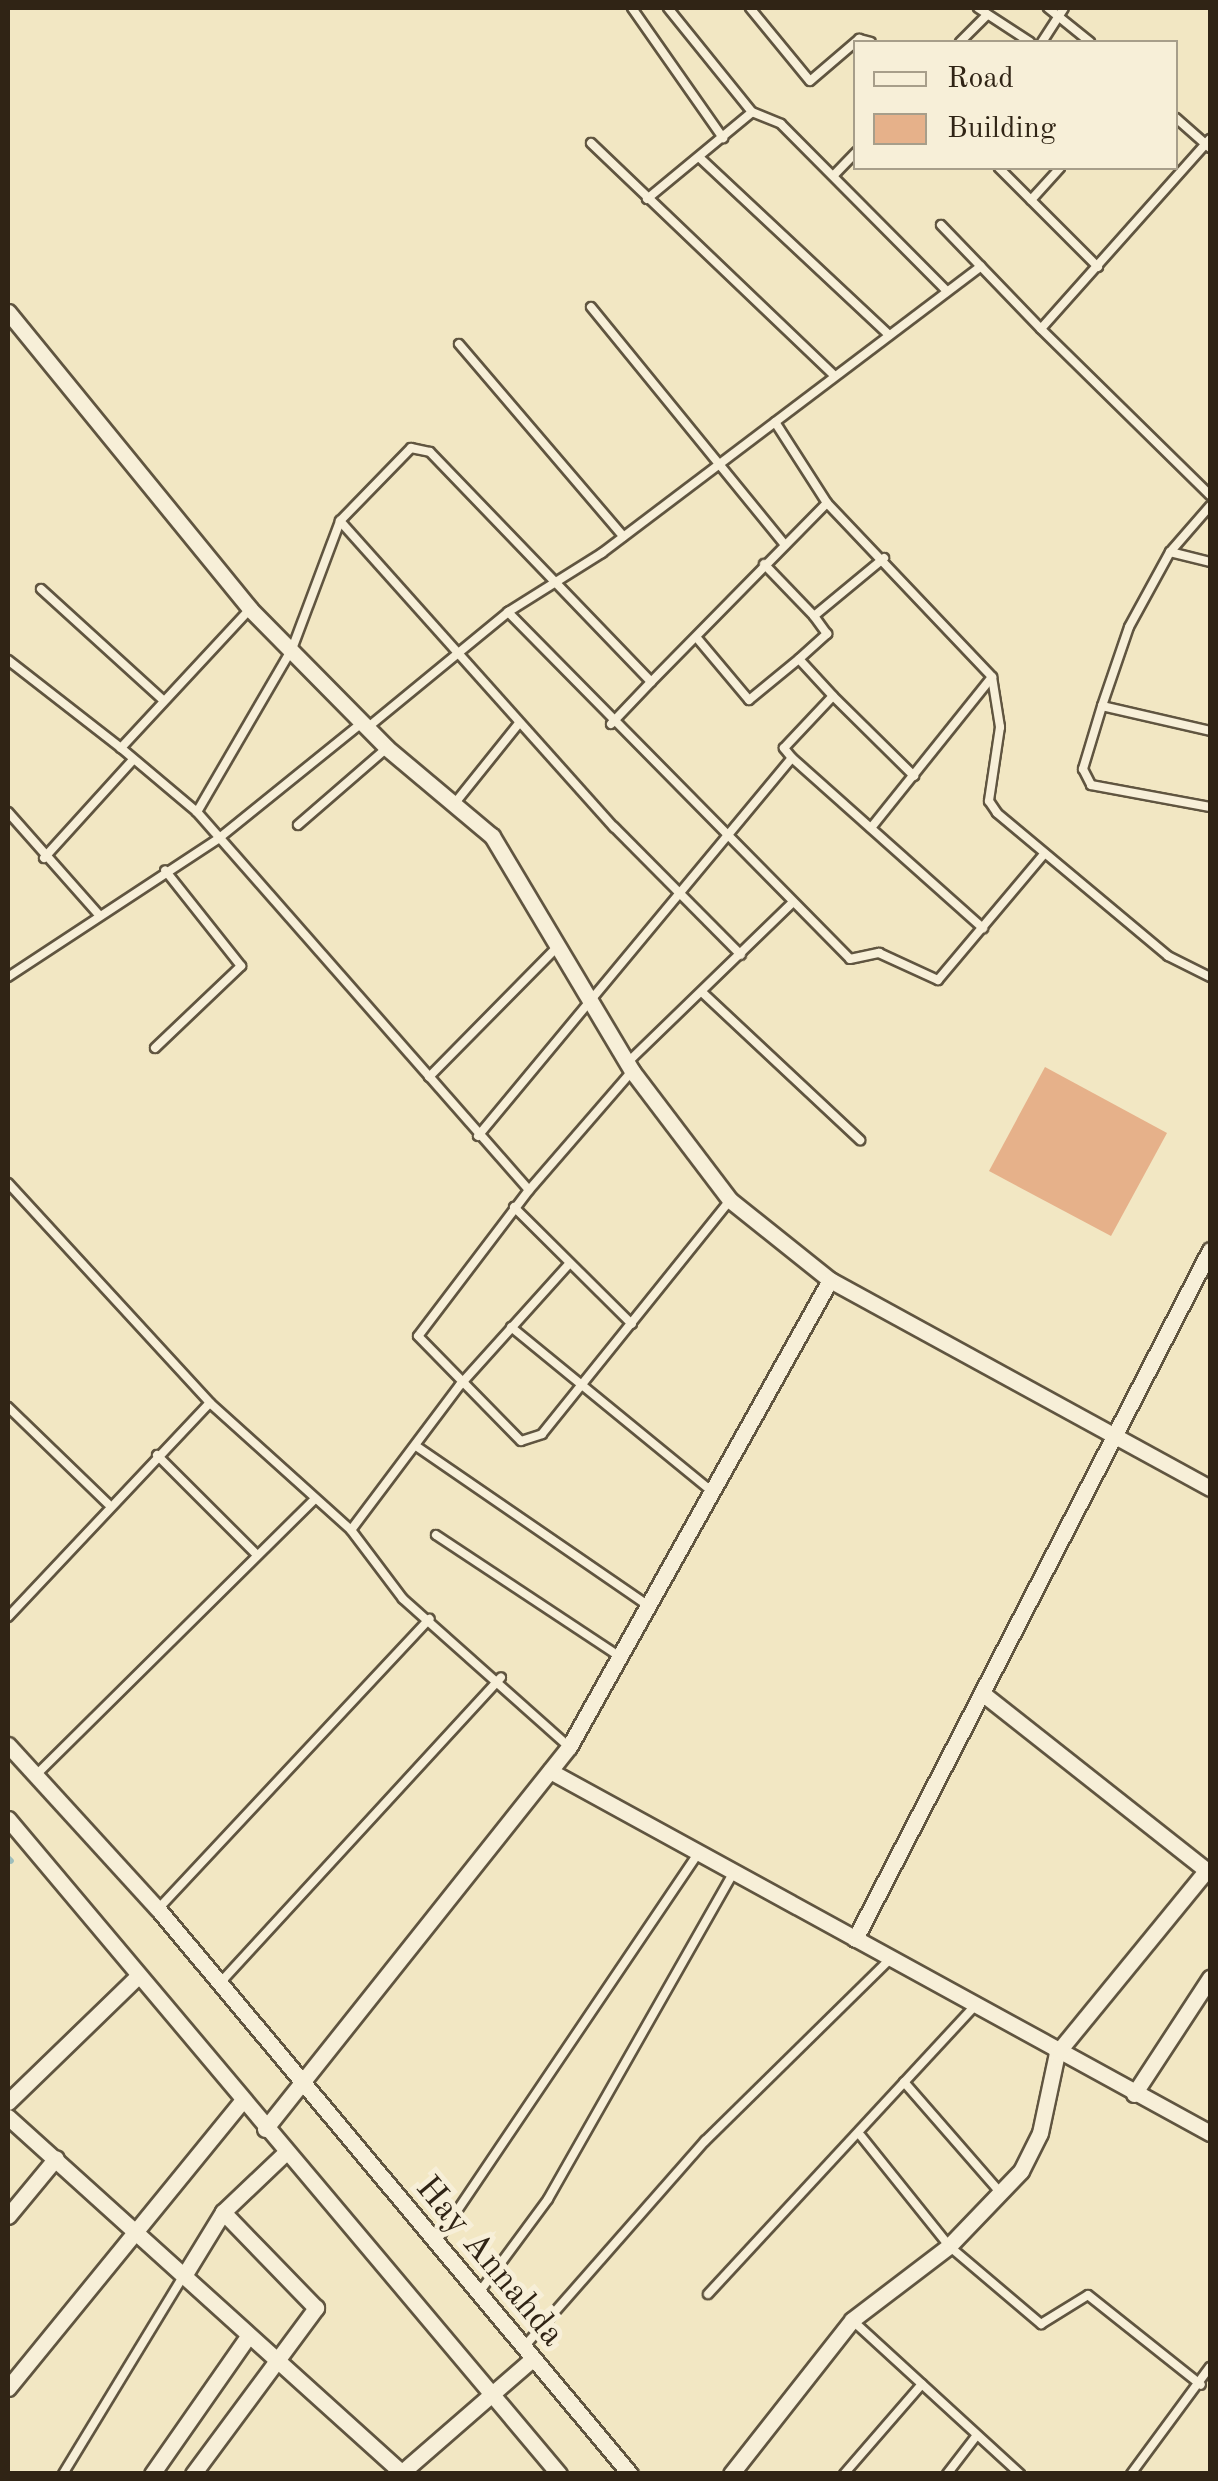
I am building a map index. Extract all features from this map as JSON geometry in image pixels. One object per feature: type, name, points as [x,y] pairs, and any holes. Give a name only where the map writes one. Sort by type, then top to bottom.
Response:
[{"type":"street","points":[[8,312],[250,609],[387,748],[455,803],[510,859],[629,1068],[730,1200],[830,1280],[1210,1488]]},
{"type":"street","points":[[855,1939],[1210,1250]]},
{"type":"street","points":[[265,2129],[302,2089],[569,1747],[830,1280]]},
{"type":"street","points":[[731,2474],[852,2320],[949,2246],[1002,2195],[1040,2132],[1057,2054],[1208,1872],[982,1693]]},
{"type":"street","name":"Hay Annahda","points":[[8,1745],[158,1908],[302,2089],[630,2474]]},
{"type":"street","points":[[550,1771],[696,1856],[1210,2134]]},
{"type":"street","points":[[8,1819],[240,2104],[559,2474]]},
{"type":"street","points":[[8,2102],[137,1976]]},
{"type":"street","points":[[1134,2094],[1210,1978]]},
{"type":"street","points":[[10,2379],[240,2104]]},
{"type":"street","points":[[8,2117],[137,2227],[247,2338],[277,2358],[401,2473],[492,2392],[526,2354]]},
{"type":"street","points":[[184,2274],[223,2212],[284,2154]]},
{"type":"street","points":[[8,2216],[56,2158]]},
{"type":"street","points":[[193,2474],[277,2358],[313,2317],[315,2300],[223,2212]]},
{"type":"street","points":[[152,2474],[247,2338]]},
{"type":"lane","points":[[632,8],[723,138]]},
{"type":"lane","points":[[668,8],[752,112]]},
{"type":"lane","points":[[750,8],[810,81],[853,42]]},
{"type":"lane","points":[[978,8],[1027,40]]},
{"type":"lane","points":[[1048,8],[1061,12],[1088,40]]},
{"type":"lane","points":[[1043,40],[1061,12]]},
{"type":"lane","points":[[962,40],[987,15]]},
{"type":"lane","points":[[647,199],[752,112],[768,113],[947,291]]},
{"type":"lane","points":[[1041,329],[1209,144],[1178,120]]},
{"type":"lane","points":[[591,143],[834,374]]},
{"type":"lane","points":[[834,175],[853,155]]},
{"type":"lane","points":[[700,158],[889,335]]},
{"type":"lane","points":[[1000,170],[1098,267]]},
{"type":"lane","points":[[1032,200],[1058,170]]},
{"type":"lane","points":[[940,225],[1210,495]]},
{"type":"lane","points":[[8,977],[165,870],[218,839],[508,612],[559,583],[719,466],[834,374],[981,266]]},
{"type":"lane","points":[[591,306],[785,545]]},
{"type":"lane","points":[[459,344],[623,536]]},
{"type":"lane","points":[[775,422],[826,503],[884,558],[992,677],[1000,727],[988,801],[1044,854],[1168,956],[1210,977]]},
{"type":"lane","points":[[197,812],[292,649],[340,521],[420,446],[559,583],[650,682]]},
{"type":"lane","points":[[611,724],[826,503]]},
{"type":"lane","points":[[1210,506],[1170,552],[1129,627],[1084,769],[1091,784],[1210,808]]},
{"type":"lane","points":[[340,521],[519,723],[682,898],[742,955]]},
{"type":"lane","points":[[1170,552],[1210,562]]},
{"type":"lane","points":[[814,616],[884,558]]},
{"type":"lane","points":[[698,638],[749,700],[827,634],[764,564]]},
{"type":"lane","points":[[40,589],[162,699]]},
{"type":"lane","points":[[121,748],[162,699],[250,609]]},
{"type":"lane","points":[[508,612],[611,724],[844,957],[879,954],[927,980],[946,975],[1044,854]]},
{"type":"lane","points":[[799,659],[914,776]]},
{"type":"lane","points":[[8,660],[197,812],[528,1190]]},
{"type":"lane","points":[[871,828],[992,677]]},
{"type":"lane","points":[[833,696],[784,748],[984,928]]},
{"type":"lane","points":[[1102,706],[1210,731]]},
{"type":"lane","points":[[455,803],[519,723]]},
{"type":"lane","points":[[298,825],[387,748]]},
{"type":"lane","points":[[478,1136],[586,998],[682,898],[792,758]]},
{"type":"lane","points":[[44,858],[133,760]]},
{"type":"lane","points":[[8,812],[44,858],[99,915]]},
{"type":"lane","points":[[155,1048],[241,966],[165,870]]},
{"type":"lane","points":[[730,1200],[532,1442],[460,1385],[426,1351],[420,1324],[514,1206],[629,1068],[791,904]]},
{"type":"lane","points":[[429,1077],[560,944]]},
{"type":"lane","points":[[704,994],[860,1140]]},
{"type":"lane","points":[[8,1183],[210,1403],[314,1501],[352,1530],[429,1619],[500,1677],[569,1747]]},
{"type":"lane","points":[[514,1206],[632,1324]]},
{"type":"lane","points":[[352,1530],[460,1385],[570,1263]]},
{"type":"lane","points":[[511,1327],[710,1490]]},
{"type":"lane","points":[[8,1617],[108,1504],[210,1403]]},
{"type":"lane","points":[[8,1408],[108,1504]]},
{"type":"lane","points":[[416,1446],[646,1606]]},
{"type":"lane","points":[[157,1455],[257,1555]]},
{"type":"lane","points":[[36,1776],[314,1501]]},
{"type":"lane","points":[[436,1535],[620,1657]]},
{"type":"lane","points":[[158,1908],[429,1619]]},
{"type":"lane","points":[[218,1986],[500,1677]]},
{"type":"lane","points":[[435,2243],[696,1856]]},
{"type":"lane","points":[[478,2294],[548,2199],[732,1875]]},
{"type":"lane","points":[[526,2354],[705,2142],[890,1958]]},
{"type":"lane","points":[[708,2294],[861,2136],[904,2082],[975,2006]]},
{"type":"lane","points":[[904,2082],[1002,2195]]},
{"type":"lane","points":[[861,2136],[949,2246],[1041,2324],[1088,2295],[1202,2385]]},
{"type":"lane","points":[[63,2474],[184,2274]]},
{"type":"lane","points":[[852,2320],[1020,2474]]},
{"type":"lane","points":[[1131,2474],[1202,2385],[1210,2367]]},
{"type":"lane","points":[[844,2474],[922,2384]]},
{"type":"lane","points":[[948,2474],[977,2435]]},
{"type":"building","points":[[1045,1067],[1167,1133],[1111,1236],[989,1171]]},
{"type":"waterway","points":[[8,1858],[11,1861]]}]
